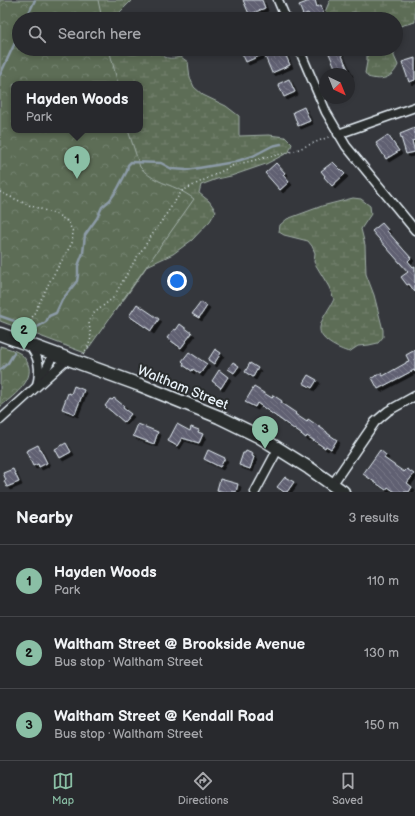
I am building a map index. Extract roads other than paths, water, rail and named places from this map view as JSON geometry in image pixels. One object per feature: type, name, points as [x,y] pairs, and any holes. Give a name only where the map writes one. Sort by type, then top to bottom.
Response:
[{"type":"main road","name":"Waltham Street","points":[[0,334],[68,358],[219,417],[258,436],[343,492]]},
{"type":"street","points":[[278,0],[283,12]]},
{"type":"street","points":[[302,56],[326,112],[338,134],[346,146],[415,230]]},
{"type":"street","points":[[338,134],[415,107]]},
{"type":"street","points":[[23,342],[34,352],[38,363],[40,374],[35,388]]},
{"type":"street","points":[[35,388],[54,353]]},
{"type":"street","points":[[0,420],[68,358]]},
{"type":"street","points":[[332,485],[375,422],[388,411],[415,396]]},
{"type":"street","points":[[255,492],[278,449]]},
{"type":"waterway","points":[[29,12],[35,0]]},
{"type":"waterway","points":[[0,75],[12,49]]},
{"type":"waterway","points":[[29,328],[34,329],[46,322],[49,316],[56,313],[62,300],[77,281],[78,266],[83,253],[85,235],[97,218],[102,207],[110,200],[117,190],[127,171],[128,165],[131,162],[161,163],[172,169],[187,170],[234,162],[253,156],[272,146],[281,144]]},
{"type":"waterway","points":[[0,316],[20,323]]},
{"type":"waterway","points":[[19,326],[20,323],[22,324]]},
{"type":"waterway","points":[[0,370],[8,363],[14,353]]},
{"type":"place","name":"Hayden Woods","points":[[77,179]]},
{"type":"place","name":"Waltham Street @ Brookside Avenue","points":[[24,350]]},
{"type":"place","name":"Waltham Street @ Kendall Road","points":[[265,449]]}]
